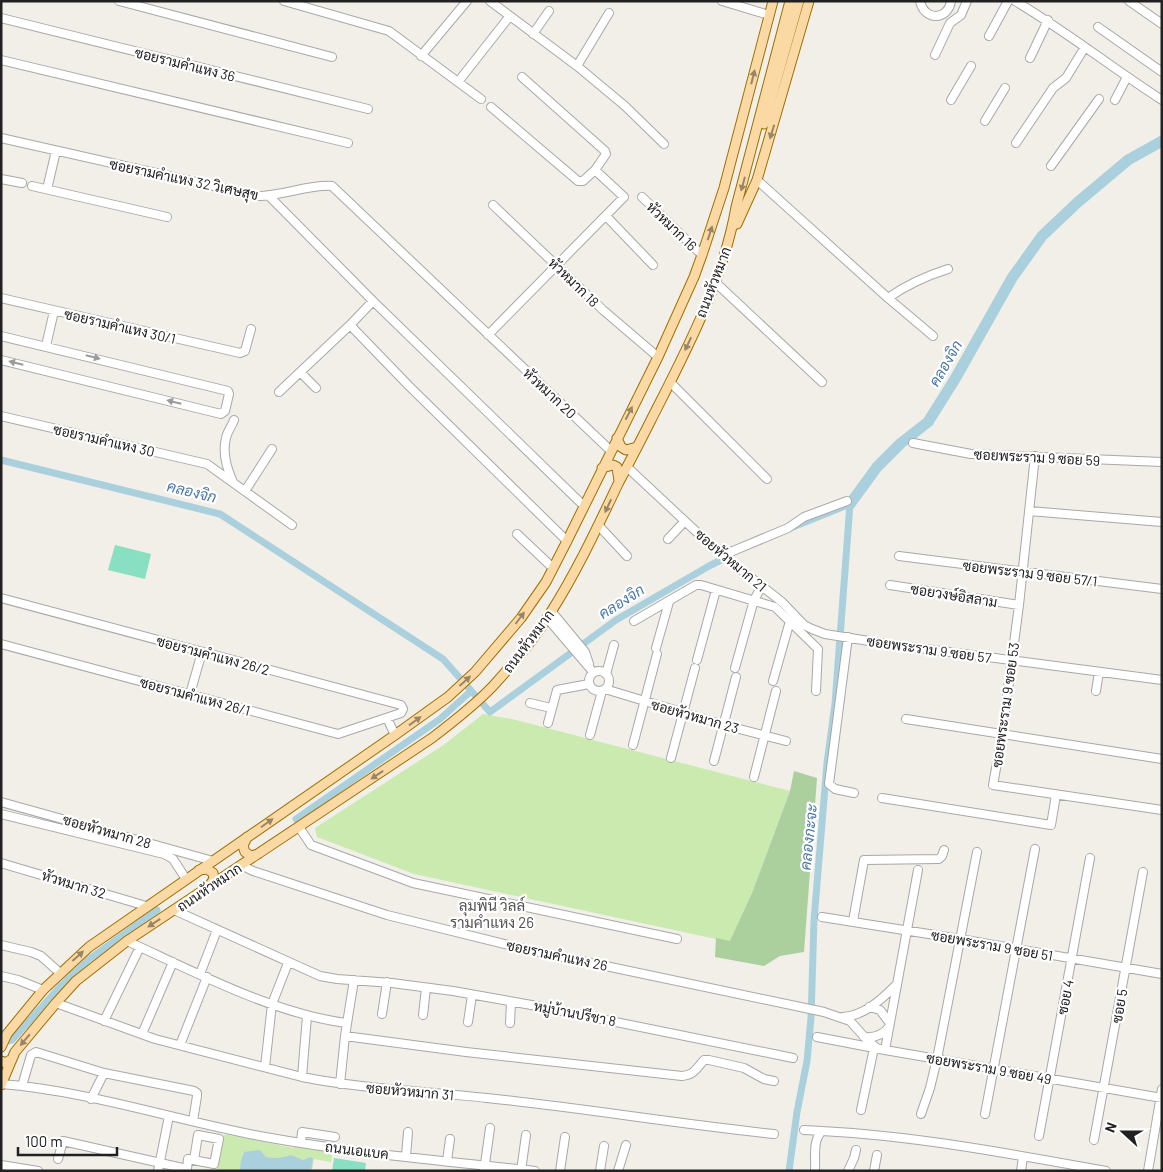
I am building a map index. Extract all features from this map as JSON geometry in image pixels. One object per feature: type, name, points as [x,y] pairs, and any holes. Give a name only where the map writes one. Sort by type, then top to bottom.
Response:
[{"type":"main road","name":"ถนนหัวหมาก","points":[[1,1047],[7,1034],[42,990],[89,947],[438,704],[475,672],[521,618],[553,568],[567,541],[658,356],[702,255],[726,180],[773,1]]},
{"type":"main road","name":"ถนนหัวหมาก","points":[[1,1084],[15,1052],[76,981],[127,941],[432,738],[456,720],[491,688],[549,615],[599,526],[701,317],[715,282],[732,234],[736,207],[790,1]]},
{"type":"main road","points":[[750,156],[758,140],[769,108],[799,1]]},
{"type":"main road","points":[[732,234],[757,180],[809,1]]},
{"type":"main road","points":[[617,438],[621,447],[626,450],[638,447]]},
{"type":"main road","points":[[602,468],[613,465],[617,467],[619,482]]},
{"type":"main road","points":[[247,837],[243,846],[245,852],[251,856],[258,854]]},
{"type":"main road","points":[[199,870],[207,869],[213,873],[214,880],[209,886]]},
{"type":"main road","points":[[1,1061],[5,1063],[12,1059]]},
{"type":"street","points":[[118,1],[332,57]]},
{"type":"street","points":[[284,1],[385,29],[481,99]]},
{"type":"street","points":[[421,56],[467,1]]},
{"type":"street","points":[[490,1],[509,17],[578,66],[625,106],[664,144]]},
{"type":"street","points":[[722,1],[769,16]]},
{"type":"street","points":[[920,1],[923,10],[927,14],[936,16],[946,13],[951,1]]},
{"type":"street","points":[[935,55],[950,23],[961,15],[967,1]]},
{"type":"street","points":[[989,36],[1008,1]]},
{"type":"street","points":[[1016,1],[1048,20],[1162,100]]},
{"type":"street","points":[[1130,1],[1162,24]]},
{"type":"street","points":[[533,34],[549,12]]},
{"type":"street","points":[[578,66],[609,13]]},
{"type":"street","points":[[458,82],[509,17]]},
{"type":"street","name":"ซอยรามคำแหง 36","points":[[1,18],[368,109]]},
{"type":"street","points":[[1030,58],[1048,20]]},
{"type":"street","points":[[1098,27],[1162,72]]},
{"type":"street","points":[[1016,143],[1053,88],[1066,78],[1085,47]]},
{"type":"street","points":[[1,60],[348,143]]},
{"type":"street","points":[[951,100],[970,66]]},
{"type":"street","points":[[491,107],[578,181],[583,181],[595,170],[605,151],[522,77]]},
{"type":"street","points":[[1114,100],[1127,77]]},
{"type":"street","points":[[985,122],[1005,88]]},
{"type":"street","points":[[1051,166],[1099,99]]},
{"type":"street","name":"ซอยรามคำแหง 32 วิเศษสุข","points":[[1,138],[258,196],[270,196],[329,185],[334,187],[488,335]]},
{"type":"street","points":[[46,190],[56,151]]},
{"type":"street","points":[[488,335],[624,197],[595,170]]},
{"type":"street","points":[[1,179],[22,183]]},
{"type":"street","points":[[757,180],[888,298],[934,336]]},
{"type":"street","points":[[32,186],[167,217]]},
{"type":"street","points":[[270,196],[373,301],[584,506]]},
{"type":"street","name":"หัวหมาก 16","points":[[642,197],[702,255]]},
{"type":"street","name":"หัวหมาก 18","points":[[494,205],[603,310],[658,356]]},
{"type":"street","points":[[606,216],[653,264]]},
{"type":"street","points":[[888,298],[915,282],[948,269]]},
{"type":"street","points":[[715,282],[822,382]]},
{"type":"street","name":"ซอยรามคำแหง 30/1","points":[[1,298],[240,353],[245,351],[251,330]]},
{"type":"street","points":[[279,392],[373,301]]},
{"type":"street","points":[[46,346],[54,311]]},
{"type":"street","points":[[350,325],[409,386],[567,541]]},
{"type":"street","name":"หัวหมาก 20","points":[[488,335],[610,451]]},
{"type":"street","points":[[1,336],[228,391],[229,394],[225,411],[221,414],[1,360]]},
{"type":"street","points":[[300,372],[316,388]]},
{"type":"street","points":[[670,382],[767,479]]},
{"type":"street","name":"ซอยรามคำแหง 30","points":[[1,416],[208,464],[233,482]]},
{"type":"street","points":[[234,420],[226,438],[225,450],[226,465],[233,482],[292,525]]},
{"type":"street","name":"ซอยพระราม 9 ซอย 59","points":[[914,443],[971,454],[1162,462]]},
{"type":"street","points":[[245,491],[272,449]]},
{"type":"street","name":"ซอยพระราม 9 ซอย 53","points":[[1036,456],[1002,735],[993,784],[1162,810]]},
{"type":"street","name":"ซอยหัวหมาก 21","points":[[627,467],[715,549],[782,602],[804,624],[824,634],[846,637]]},
{"type":"street","points":[[715,549],[727,552],[733,551],[788,528],[804,517],[847,501]]},
{"type":"street","points":[[1029,511],[1162,522]]},
{"type":"street","points":[[668,539],[685,522]]},
{"type":"street","points":[[599,526],[627,556]]},
{"type":"street","points":[[517,534],[553,568]]},
{"type":"street","name":"ซอยพระราม 9 ซอย 57/1","points":[[899,556],[1162,589]]},
{"type":"street","points":[[634,621],[696,585],[754,600],[775,608],[818,649],[816,691]]},
{"type":"street","name":"ซอยวงษ์อิสลาม","points":[[890,585],[1019,605]]},
{"type":"street","points":[[735,668],[754,600],[762,586]]},
{"type":"street","points":[[697,660],[716,590]]},
{"type":"street","name":"ซอยรามคำแหง 26/2","points":[[1,598],[403,707],[401,713],[387,718]]},
{"type":"street","points":[[633,745],[669,602]]},
{"type":"street","points":[[549,615],[582,654],[592,669],[600,670],[606,674],[609,680],[590,735]]},
{"type":"street","points":[[773,681],[790,621]]},
{"type":"street","points":[[846,637],[829,784],[835,789],[854,793]]},
{"type":"street","name":"ซอยพระราม 9 ซอย 57","points":[[846,637],[1162,680]]},
{"type":"street","name":"ซอยรามคำแหง 26/1","points":[[1,644],[338,734],[387,718]]},
{"type":"street","points":[[606,674],[614,645]]},
{"type":"street","points":[[190,694],[202,652]]},
{"type":"street","points":[[671,758],[695,668]]},
{"type":"street","points":[[548,723],[557,690],[589,684],[592,669]]},
{"type":"street","points":[[1096,691],[1099,672]]},
{"type":"street","points":[[714,761],[736,677]]},
{"type":"street","name":"ซอยหัวหมาก 23","points":[[589,684],[593,689],[644,700],[724,725],[786,741]]},
{"type":"street","points":[[754,777],[776,692]]},
{"type":"street","points":[[530,703],[552,708]]},
{"type":"street","points":[[387,718],[395,735]]},
{"type":"street","points":[[906,719],[1162,759]]},
{"type":"street","points":[[882,798],[1051,825],[1056,795]]},
{"type":"street","name":"ซอยหัวหมาก 28","points":[[1,802],[213,861]]},
{"type":"street","points":[[1,814],[164,854],[172,859],[186,879]]},
{"type":"street","points":[[299,827],[311,844],[413,883],[677,939]]},
{"type":"street","points":[[985,1114],[1035,849]]},
{"type":"street","points":[[854,921],[864,860],[939,859],[944,850]]},
{"type":"street","points":[[921,1114],[930,1088],[977,852]]},
{"type":"street","name":"ซอย 4","points":[[1039,1136],[1090,858]]},
{"type":"street","name":"หัวหมาก 32","points":[[1,863],[146,906]]},
{"type":"street","name":"ซอยรามคำแหง 26","points":[[241,866],[387,915],[534,951],[792,1004],[842,1017]]},
{"type":"street","points":[[861,1110],[879,1049],[889,1024],[918,870]]},
{"type":"street","name":"ซอย 5","points":[[1094,1140],[1143,872]]},
{"type":"street","name":"หมู่บ้านปรีชา 8","points":[[174,910],[320,976],[387,982],[472,995],[640,1026],[794,1058]]},
{"type":"street","name":"ซอยพระราม 9 ซอย 51","points":[[822,917],[1016,948],[1162,974]]},
{"type":"street","points":[[180,1045],[204,976],[217,930]]},
{"type":"street","points":[[127,941],[272,1004],[307,1016],[346,1023]]},
{"type":"street","points":[[1,945],[31,952],[45,958],[60,973]]},
{"type":"street","points":[[104,1021],[140,947]]},
{"type":"street","points":[[142,1034],[173,962]]},
{"type":"street","points":[[265,1067],[272,1004],[288,963]]},
{"type":"street","points":[[1,976],[18,980],[42,990]]},
{"type":"street","points":[[340,1084],[346,1023],[354,980]]},
{"type":"street","points":[[382,1014],[387,982]]},
{"type":"street","points":[[842,1017],[852,1016],[869,1007],[888,994],[896,985]]},
{"type":"street","points":[[423,1016],[426,988]]},
{"type":"street","points":[[468,1022],[472,995]]},
{"type":"street","points":[[510,1024],[511,1002]]},
{"type":"street","name":"ซอยหัวหมาก 31","points":[[56,1003],[142,1034],[180,1045],[302,1077],[340,1084],[385,1090],[486,1098],[774,1134]]},
{"type":"street","points":[[869,1007],[880,1010],[889,1024]]},
{"type":"street","points":[[302,1077],[307,1016]]},
{"type":"street","points":[[842,1017],[854,1024],[864,1037],[879,1049]]},
{"type":"street","points":[[864,1037],[877,1036],[886,1031],[889,1024]]},
{"type":"street","points":[[345,1036],[466,1052],[682,1076],[694,1072],[704,1060],[709,1060],[744,1068],[774,1081]]},
{"type":"street","name":"ซอยพระราม 9 ซอย 49","points":[[817,1037],[1104,1088],[1161,1095]]},
{"type":"street","points":[[22,1086],[31,1055],[36,1052],[104,1073],[194,1091],[197,1093],[197,1096],[193,1121]]},
{"type":"street","points":[[91,1099],[104,1073]]},
{"type":"street","name":"ถนนเอแบค","points":[[1,1084],[91,1099],[264,1137],[447,1160],[484,1168],[535,1171]]},
{"type":"street","points":[[1148,1171],[1161,1095]]},
{"type":"street","points":[[159,1167],[168,1116]]},
{"type":"street","points":[[484,1168],[490,1128]]},
{"type":"street","points":[[804,1130],[877,1135],[1023,1156],[1106,1171]]},
{"type":"street","points":[[816,1171],[816,1142],[817,1136],[822,1131]]},
{"type":"street","points":[[301,1143],[302,1132],[335,1136]]},
{"type":"street","points":[[406,1156],[408,1132]]},
{"type":"street","points":[[521,1170],[526,1135]]},
{"type":"street","points":[[560,1171],[565,1137]]},
{"type":"street","points":[[447,1160],[450,1139]]},
{"type":"street","points":[[58,1159],[62,1141],[159,1167],[186,1170],[188,1159],[194,1160]]},
{"type":"street","points":[[618,1171],[626,1145]]},
{"type":"street","points":[[600,1171],[604,1146]]},
{"type":"street","points":[[848,1171],[856,1150]]},
{"type":"street","points":[[874,1171],[877,1155]]},
{"type":"street","points":[[1021,1171],[1023,1156]]},
{"type":"street","points":[[1,1165],[38,1171]]},
{"type":"green space","points":[[115,545],[151,554],[145,579],[108,570]]},
{"type":"green space","points":[[483,714],[512,719],[790,791],[752,893],[730,942],[414,874],[317,837],[315,828],[445,744]]},
{"type":"green space","points":[[794,771],[817,778],[804,952],[780,956],[764,966],[715,957],[716,938],[730,941],[752,893],[790,791]]},
{"type":"green space","points":[[223,1135],[294,1148],[297,1145],[333,1150],[331,1162],[314,1159],[312,1171],[218,1171],[216,1167]]},
{"type":"green space","points":[[334,1158],[366,1163],[365,1171],[332,1171]]},
{"type":"water","points":[[260,1150],[265,1156],[270,1158],[291,1155],[303,1160],[311,1157],[313,1159],[311,1171],[242,1171],[240,1169],[244,1152]]},
{"type":"waterway","name":"คลองจิก","points":[[850,504],[877,467],[901,443],[928,422],[955,379],[1012,278],[1042,236],[1078,202],[1128,160],[1162,141]]},
{"type":"waterway","name":"คลองจิก","points":[[1,460],[220,514],[443,659],[490,712],[616,620],[729,556]]},
{"type":"waterway","name":"คลองกะจะ","points":[[789,1171],[797,1112],[807,1061],[811,1018],[814,920],[827,763],[835,704],[850,504],[793,527]]},
{"type":"waterway","points":[[296,819],[440,719],[471,691]]},
{"type":"waterway","points":[[2,1042],[12,1040],[58,989],[88,960],[157,910]]},
{"type":"district","name":"ลุมพินี วิลล์ รามคำแหง 26","points":[[492,914]]}]
